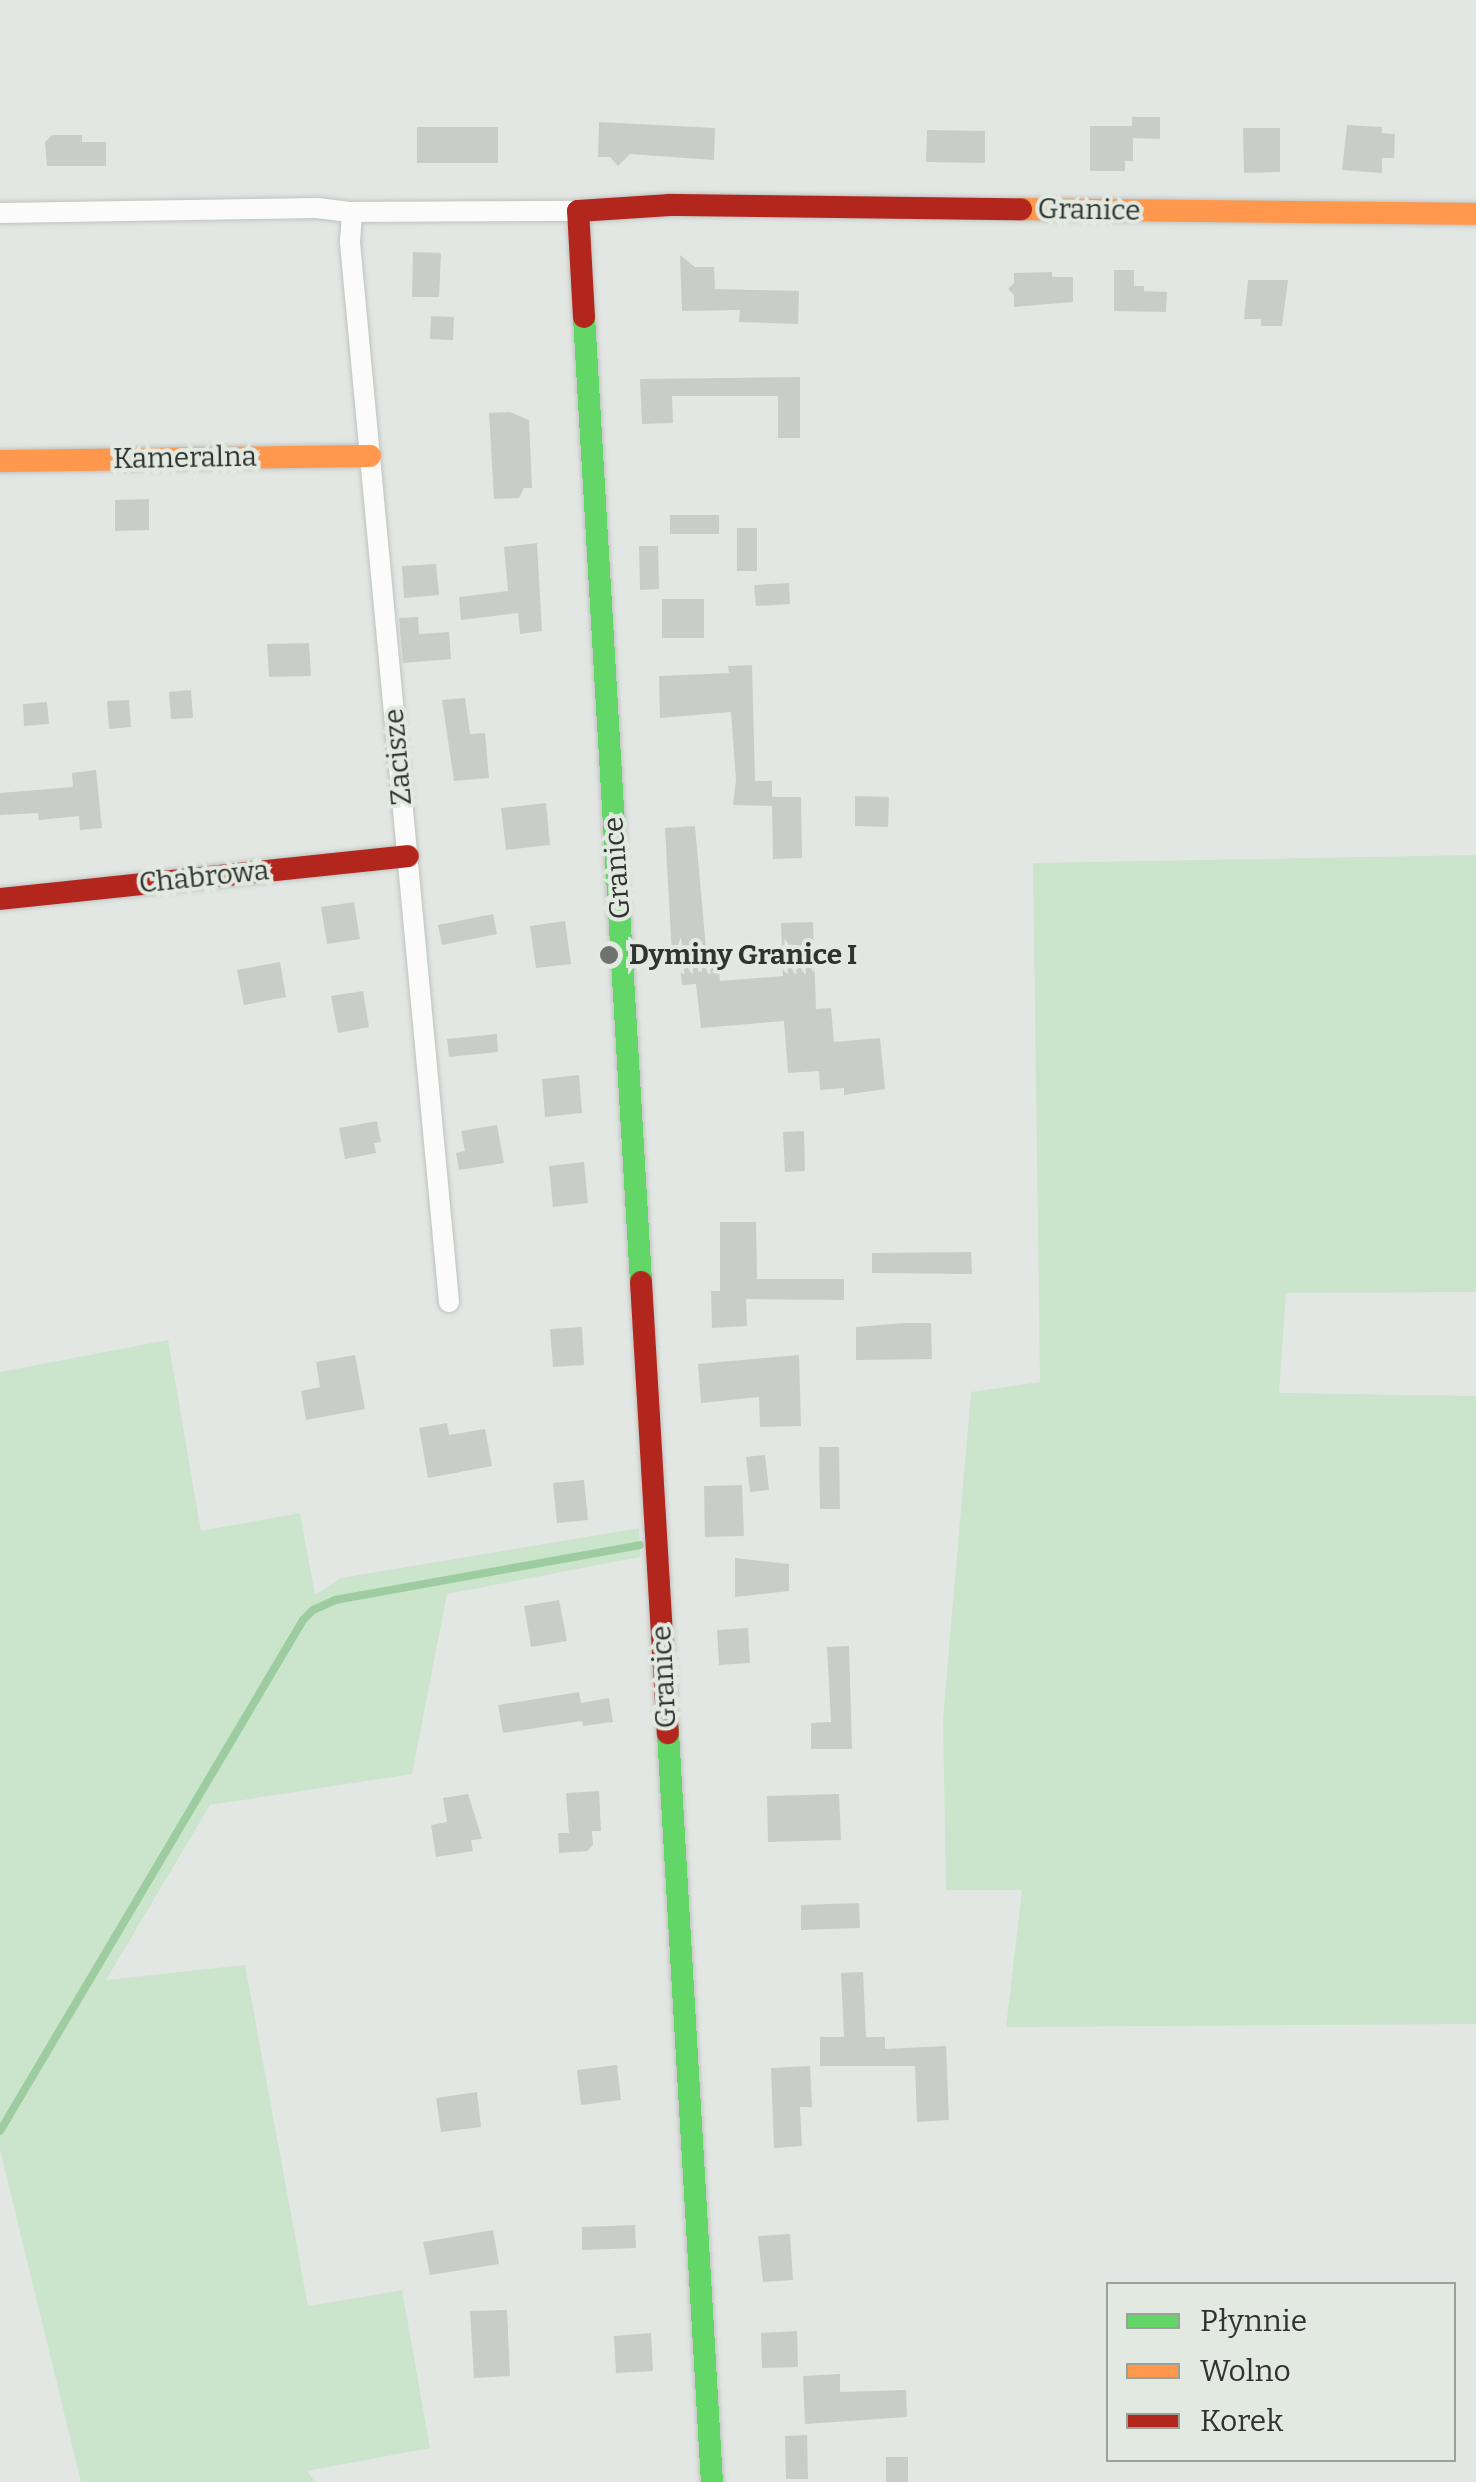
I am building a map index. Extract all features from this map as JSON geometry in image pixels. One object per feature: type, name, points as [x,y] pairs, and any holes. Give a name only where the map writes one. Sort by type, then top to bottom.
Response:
[{"type":"street","name":"Granice","points":[[712,2482],[578,211],[670,205],[1476,214]]},
{"type":"street","points":[[0,213],[317,208],[352,212],[578,211]]},
{"type":"street","name":"Zacisze","points":[[352,212],[350,242],[449,1302]]},
{"type":"street","name":"Kameralna","points":[[0,461],[370,456]]},
{"type":"street","name":"Chabrowa","points":[[0,898],[408,856]]},
{"type":"green space","points":[[1476,855],[1476,1292],[1286,1293],[1279,1393],[1476,1396],[1476,2024],[1006,2027],[1022,1890],[946,1890],[943,1719],[971,1392],[1040,1382],[1033,863]]},
{"type":"green space","points":[[168,1340],[201,1531],[300,1513],[315,1595],[341,1578],[639,1528],[640,1557],[447,1594],[412,1774],[210,1805],[106,1980],[245,1965],[308,2306],[402,2290],[430,2448],[307,2471],[315,2482],[81,2482],[0,2150],[0,1372]]},
{"type":"building","points":[[1132,117],[1160,117],[1160,139],[1133,138],[1133,161],[1125,161],[1125,171],[1090,171],[1090,126],[1132,126]]},
{"type":"building","points":[[599,122],[715,128],[714,160],[630,154],[618,166],[610,157],[598,157]]},
{"type":"building","points":[[1347,125],[1382,127],[1382,133],[1395,134],[1394,158],[1382,158],[1382,173],[1342,170]]},
{"type":"building","points":[[417,127],[498,127],[498,163],[417,163]]},
{"type":"building","points":[[1243,128],[1280,128],[1280,172],[1244,173]]},
{"type":"building","points":[[927,130],[985,131],[985,163],[926,162]]},
{"type":"building","points":[[52,135],[82,135],[82,142],[106,142],[106,166],[47,166],[45,142]]},
{"type":"building","points":[[413,252],[441,253],[439,297],[412,297]]},
{"type":"building","points":[[680,255],[695,267],[714,267],[715,289],[799,291],[798,324],[739,322],[740,310],[682,311]]},
{"type":"building","points":[[1114,270],[1134,270],[1134,286],[1144,286],[1144,291],[1167,292],[1166,312],[1114,311]]},
{"type":"building","points":[[1052,272],[1052,277],[1073,277],[1073,302],[1014,307],[1014,295],[1008,289],[1014,283],[1014,273]]},
{"type":"building","points":[[1248,280],[1288,280],[1282,326],[1261,326],[1261,319],[1244,319]]},
{"type":"building","points":[[431,316],[454,317],[453,340],[430,339]]},
{"type":"building","points":[[800,377],[800,438],[778,438],[778,396],[672,396],[673,423],[642,424],[640,379]]},
{"type":"building","points":[[510,412],[529,420],[532,488],[524,488],[519,498],[494,499],[489,413]]},
{"type":"building","points":[[149,499],[149,530],[115,531],[115,500]]},
{"type":"building","points":[[670,515],[719,515],[719,534],[670,534]]},
{"type":"building","points":[[737,528],[757,528],[757,571],[737,571]]},
{"type":"building","points":[[537,543],[542,631],[520,634],[518,613],[461,620],[459,597],[508,591],[504,547]]},
{"type":"building","points":[[639,546],[658,546],[659,589],[640,590]]},
{"type":"building","points":[[436,564],[439,595],[404,598],[402,566]]},
{"type":"building","points":[[789,583],[790,604],[756,606],[754,585]]},
{"type":"building","points":[[662,599],[704,599],[704,638],[662,638]]},
{"type":"building","points":[[418,617],[419,634],[449,632],[451,659],[403,663],[399,618]]},
{"type":"building","points":[[309,643],[311,676],[269,677],[267,644]]},
{"type":"building","points":[[752,665],[755,781],[772,781],[772,797],[801,797],[802,858],[773,859],[772,806],[733,805],[736,780],[731,712],[660,718],[659,676],[729,673],[728,666]]},
{"type":"building","points":[[191,690],[193,718],[171,719],[169,692]]},
{"type":"building","points":[[465,698],[470,734],[485,733],[489,778],[454,781],[442,700]]},
{"type":"building","points":[[129,700],[131,727],[109,729],[107,701]]},
{"type":"building","points":[[47,702],[49,724],[24,726],[23,704]]},
{"type":"building","points":[[96,770],[102,828],[80,830],[79,816],[39,820],[38,813],[0,815],[0,793],[73,787],[72,773]]},
{"type":"building","points":[[855,796],[889,797],[888,827],[855,826]]},
{"type":"building","points":[[546,803],[550,845],[506,850],[501,808]]},
{"type":"building","points":[[695,826],[707,959],[718,958],[720,981],[783,976],[781,923],[813,922],[816,1009],[831,1008],[834,1042],[880,1038],[885,1089],[844,1095],[844,1088],[820,1090],[819,1071],[788,1073],[784,1021],[701,1028],[696,984],[682,985],[679,956],[672,956],[665,828]]},
{"type":"building","points":[[354,902],[360,939],[327,944],[321,907]]},
{"type":"building","points":[[493,914],[497,934],[442,945],[438,925]]},
{"type":"building","points":[[565,921],[571,964],[536,968],[530,926]]},
{"type":"building","points":[[280,962],[286,997],[244,1005],[237,970]]},
{"type":"building","points":[[363,991],[369,1027],[338,1033],[331,996]]},
{"type":"building","points":[[497,1034],[498,1052],[449,1057],[447,1039]]},
{"type":"building","points":[[579,1075],[582,1113],[545,1117],[542,1079]]},
{"type":"building","points":[[377,1121],[381,1142],[374,1143],[376,1153],[345,1159],[339,1128]]},
{"type":"building","points":[[497,1125],[504,1163],[459,1170],[456,1153],[465,1151],[461,1131]]},
{"type":"building","points":[[804,1131],[805,1171],[785,1172],[783,1132]]},
{"type":"building","points":[[584,1162],[588,1203],[553,1207],[549,1166]]},
{"type":"building","points":[[720,1222],[756,1222],[757,1279],[844,1279],[844,1300],[746,1299],[747,1326],[712,1328],[711,1291],[720,1291]]},
{"type":"building","points":[[971,1252],[972,1274],[872,1273],[872,1253]]},
{"type":"building","points":[[931,1323],[932,1359],[856,1360],[856,1327]]},
{"type":"building","points":[[582,1327],[584,1365],[553,1367],[550,1329]]},
{"type":"building","points":[[355,1355],[365,1409],[306,1420],[301,1391],[320,1387],[316,1362]]},
{"type":"building","points":[[799,1355],[801,1426],[760,1427],[759,1397],[701,1403],[698,1364]]},
{"type":"building","points":[[447,1423],[449,1435],[485,1429],[492,1466],[428,1478],[419,1428]]},
{"type":"building","points":[[819,1447],[839,1447],[840,1509],[820,1509]]},
{"type":"building","points":[[765,1455],[769,1490],[750,1492],[746,1457]]},
{"type":"building","points":[[584,1480],[588,1520],[557,1523],[553,1483]]},
{"type":"building","points":[[742,1485],[744,1536],[705,1537],[704,1486]]},
{"type":"building","points":[[735,1558],[789,1564],[789,1591],[735,1597]]},
{"type":"building","points":[[559,1600],[567,1641],[531,1647],[524,1606]]},
{"type":"building","points":[[748,1628],[750,1663],[719,1665],[717,1630]]},
{"type":"building","points":[[849,1646],[852,1749],[811,1749],[811,1723],[831,1722],[827,1647]]},
{"type":"building","points":[[579,1692],[581,1703],[609,1698],[613,1722],[583,1726],[582,1721],[503,1733],[498,1705]]},
{"type":"building","points":[[599,1791],[601,1831],[592,1831],[593,1845],[587,1851],[559,1853],[558,1833],[569,1833],[566,1793]]},
{"type":"building","points":[[468,1794],[482,1839],[471,1840],[473,1851],[436,1857],[431,1825],[447,1822],[443,1798]]},
{"type":"building","points":[[839,1794],[841,1840],[768,1842],[767,1796]]},
{"type":"building","points":[[859,1903],[860,1928],[801,1930],[801,1905]]},
{"type":"building","points":[[863,1972],[866,2037],[885,2037],[885,2049],[946,2046],[949,2120],[917,2122],[915,2066],[820,2066],[820,2037],[844,2037],[841,1973]]},
{"type":"building","points":[[617,2065],[621,2100],[581,2105],[577,2070]]},
{"type":"building","points":[[810,2066],[812,2107],[800,2107],[802,2146],[774,2148],[771,2068]]},
{"type":"building","points":[[477,2092],[481,2127],[441,2132],[436,2098]]},
{"type":"building","points":[[635,2225],[636,2248],[582,2250],[582,2227]]},
{"type":"building","points":[[493,2230],[499,2264],[430,2275],[423,2242]]},
{"type":"building","points":[[790,2234],[793,2280],[763,2282],[758,2236]]},
{"type":"building","points":[[507,2310],[510,2376],[474,2378],[470,2311]]},
{"type":"building","points":[[797,2331],[798,2367],[762,2368],[761,2333]]},
{"type":"building","points":[[651,2333],[653,2371],[616,2373],[614,2336]]},
{"type":"building","points":[[840,2374],[840,2392],[906,2390],[907,2417],[805,2424],[803,2376]]},
{"type":"building","points":[[807,2435],[808,2479],[786,2479],[785,2436]]},
{"type":"building","points":[[886,2457],[908,2457],[908,2482],[886,2482]]},
{"type":"waterway","points":[[0,2131],[303,1620],[313,1610],[335,1600],[640,1545]]},
{"type":"traffic: fast","points":[[584,317],[641,1282]]},
{"type":"traffic: fast","points":[[668,1733],[712,2482]]},
{"type":"traffic: slow","points":[[1021,209],[1476,214]]},
{"type":"traffic: slow","points":[[0,461],[370,456]]},
{"type":"traffic: jam","points":[[584,317],[578,211],[670,205],[1021,209]]},
{"type":"traffic: jam","points":[[0,899],[408,856]]},
{"type":"traffic: jam","points":[[641,1282],[668,1733]]},
{"type":"place","name":"Dyminy Granice I","points":[[609,955]]}]
